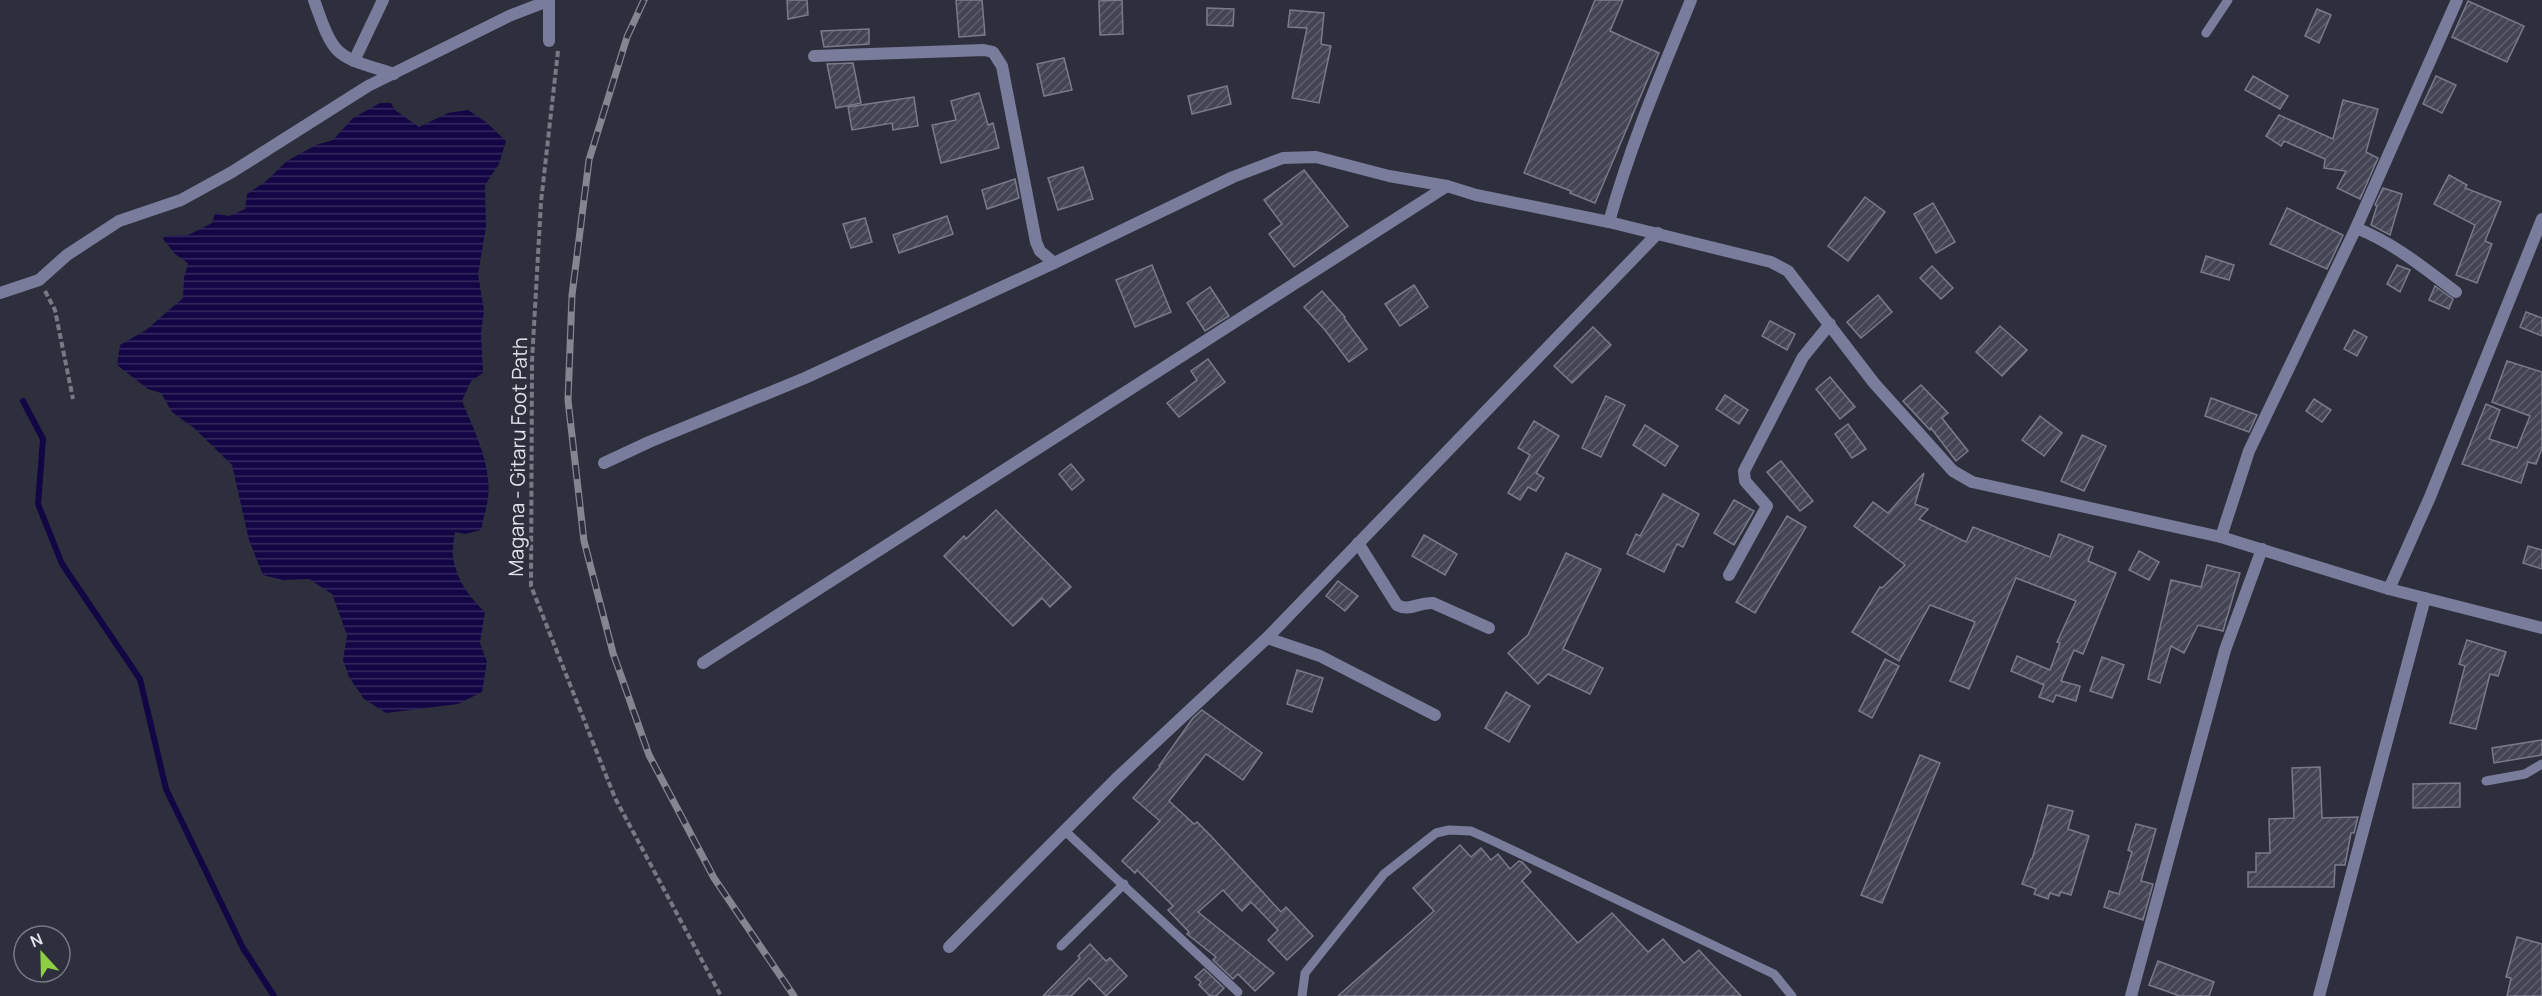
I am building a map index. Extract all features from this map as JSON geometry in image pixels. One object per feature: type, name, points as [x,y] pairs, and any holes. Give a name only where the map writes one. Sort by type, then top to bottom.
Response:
[{"type":"street","points":[[314,0],[334,50],[345,58],[394,74]]},
{"type":"street","points":[[354,61],[383,0]]},
{"type":"street","points":[[0,293],[39,280],[67,255],[119,221],[181,200],[199,191],[337,104],[509,16],[548,0],[554,43]]},
{"type":"street","points":[[1609,222],[1618,188],[1649,102],[1691,0]]},
{"type":"street","points":[[2221,537],[2249,451],[2356,228],[2457,0]]},
{"type":"street","points":[[814,56],[984,50],[993,52],[1002,66],[1036,242],[1040,251],[1054,263]]},
{"type":"street","points":[[604,463],[648,442],[805,378],[1233,177],[1283,158],[1316,157],[1389,176],[1448,186],[1476,195],[1658,233],[1771,262],[1788,271],[1874,383],[1953,471],[1972,482],[2221,537],[2389,589],[2542,628]]},
{"type":"street","points":[[703,663],[1448,186]]},
{"type":"street","points":[[2389,589],[2430,496],[2542,219]]},
{"type":"street","points":[[2356,228],[2380,237],[2403,251],[2456,292]]},
{"type":"street","points":[[949,947],[1117,778],[1267,638],[1658,233]]},
{"type":"street","points":[[1729,575],[1767,506],[1745,481],[1744,471],[1803,357],[1830,324]]},
{"type":"street","points":[[1358,543],[1396,605],[1408,609],[1433,603],[1489,628]]},
{"type":"street","points":[[2131,996],[2225,650],[2262,549]]},
{"type":"street","points":[[2319,996],[2425,598]]},
{"type":"street","points":[[1267,638],[1320,656],[1435,715]]},
{"type":"lane","points":[[2206,33],[2228,0]]},
{"type":"lane","points":[[2486,781],[2525,774],[2542,764]]},
{"type":"lane","points":[[1302,996],[1305,974],[1384,874],[1436,833],[1449,830],[1471,831],[1774,974],[1792,996]]},
{"type":"lane","points":[[1065,831],[1238,992]]},
{"type":"lane","points":[[1061,946],[1124,884]]},
{"type":"path","name":"Magana - Gitaru Foot Path","points":[[554,43],[534,338],[531,586],[615,798],[721,996]]},
{"type":"path","points":[[39,280],[55,310],[73,399]]},
{"type":"shaded area","points":[[380,103],[391,103],[395,110],[419,127],[448,113],[468,110],[486,122],[506,141],[499,164],[485,185],[486,227],[478,274],[484,311],[481,333],[483,373],[471,381],[462,401],[485,460],[489,485],[487,501],[481,530],[465,534],[455,532],[453,551],[460,580],[474,601],[485,612],[480,643],[487,662],[482,692],[458,704],[386,713],[364,699],[349,677],[343,660],[347,635],[332,594],[309,579],[283,580],[263,575],[249,540],[232,465],[195,429],[172,412],[161,393],[148,389],[117,365],[120,345],[146,330],[183,298],[184,278],[188,263],[175,254],[163,239],[164,236],[188,235],[212,223],[215,213],[229,216],[245,209],[247,194],[266,181],[287,161],[316,145],[333,140],[353,118]]},
{"type":"building","points":[[787,0],[807,0],[808,15],[788,19]]},
{"type":"building","points":[[956,0],[982,0],[985,35],[959,37]]},
{"type":"building","points":[[1122,0],[1123,34],[1100,35],[1099,1]]},
{"type":"building","points":[[1595,0],[1623,0],[1610,31],[1659,53],[1595,203],[1524,173]]},
{"type":"building","points":[[2468,1],[2524,26],[2507,62],[2452,37]]},
{"type":"building","points":[[1207,8],[1234,9],[1233,26],[1207,25]]},
{"type":"building","points":[[2317,9],[2331,15],[2319,43],[2305,36]]},
{"type":"building","points":[[1290,10],[1324,13],[1321,44],[1331,46],[1319,103],[1292,98],[1307,28],[1288,27]]},
{"type":"building","points":[[869,29],[869,44],[824,47],[821,31]]},
{"type":"building","points":[[1064,58],[1072,90],[1044,96],[1037,64]]},
{"type":"building","points":[[853,63],[861,103],[836,108],[827,64]]},
{"type":"building","points":[[2253,76],[2288,96],[2280,109],[2245,90]]},
{"type":"building","points":[[2436,76],[2456,85],[2442,113],[2423,104]]},
{"type":"building","points":[[1227,86],[1231,104],[1192,114],[1188,96]]},
{"type":"building","points":[[979,93],[988,125],[993,123],[999,148],[941,163],[932,125],[956,120],[951,101]]},
{"type":"building","points":[[914,97],[918,126],[893,130],[892,123],[852,130],[848,107]]},
{"type":"building","points":[[2343,100],[2378,109],[2366,152],[2378,158],[2360,199],[2337,188],[2346,171],[2324,168],[2325,159],[2284,141],[2281,146],[2266,136],[2279,115],[2333,139]]},
{"type":"building","points":[[1083,167],[1093,199],[1058,210],[1048,178]]},
{"type":"building","points":[[1304,170],[1348,226],[1294,267],[1269,234],[1282,224],[1264,200]]},
{"type":"building","points":[[2449,175],[2467,185],[2465,188],[2501,202],[2485,241],[2492,244],[2477,283],[2456,275],[2475,225],[2434,204]]},
{"type":"building","points":[[1015,179],[1019,198],[987,209],[982,190]]},
{"type":"building","points":[[2383,188],[2402,194],[2390,235],[2371,225],[2377,206],[2375,205]]},
{"type":"building","points":[[1865,197],[1885,212],[1848,261],[1828,246]]},
{"type":"building","points":[[1933,203],[1955,242],[1936,253],[1914,214]]},
{"type":"building","points":[[2287,208],[2343,235],[2327,269],[2270,244]]},
{"type":"building","points":[[947,216],[953,234],[899,253],[893,235]]},
{"type":"building","points":[[865,218],[872,242],[851,248],[843,224]]},
{"type":"building","points":[[2206,256],[2234,265],[2229,280],[2201,272]]},
{"type":"building","points":[[1152,265],[1171,312],[1135,327],[1116,280]]},
{"type":"building","points":[[2397,265],[2410,270],[2400,292],[2387,284]]},
{"type":"building","points":[[1932,266],[1953,288],[1941,299],[1920,278]]},
{"type":"building","points":[[1414,285],[1428,307],[1400,326],[1385,304]]},
{"type":"building","points":[[2435,286],[2453,299],[2449,309],[2429,300]]},
{"type":"building","points":[[1210,287],[1229,316],[1205,331],[1187,303]]},
{"type":"building","points":[[1322,291],[1345,317],[1367,349],[1349,362],[1304,307]]},
{"type":"building","points":[[1878,295],[1892,312],[1861,338],[1847,322]]},
{"type":"building","points":[[2526,312],[2542,318],[2542,336],[2520,327]]},
{"type":"building","points":[[1770,321],[1795,334],[1787,350],[1762,336]]},
{"type":"building","points":[[2000,326],[2027,350],[2002,376],[1976,352]]},
{"type":"building","points":[[1593,327],[1611,345],[1572,383],[1554,366]]},
{"type":"building","points":[[2354,330],[2367,337],[2357,356],[2344,349]]},
{"type":"building","points":[[1208,359],[1225,382],[1179,417],[1167,403],[1197,380],[1191,371]]},
{"type":"building","points":[[2507,361],[2542,372],[2542,448],[2536,464],[2528,462],[2521,483],[2462,464],[2486,404],[2500,410],[2489,439],[2517,448],[2530,416],[2492,402]]},
{"type":"building","points":[[1830,377],[1855,407],[1840,419],[1816,389]]},
{"type":"building","points":[[1921,385],[1948,413],[1942,418],[1968,451],[1956,461],[1931,428],[1930,430],[1903,401]]},
{"type":"building","points":[[1725,395],[1748,410],[1739,424],[1716,409]]},
{"type":"building","points":[[1606,396],[1625,405],[1601,457],[1582,448]]},
{"type":"building","points":[[2211,398],[2257,415],[2249,432],[2205,416]]},
{"type":"building","points":[[2314,399],[2331,410],[2322,422],[2306,411]]},
{"type":"building","points":[[2040,416],[2062,433],[2044,456],[2022,440]]},
{"type":"building","points":[[1534,421],[1559,436],[1536,473],[1544,478],[1536,491],[1528,487],[1520,500],[1508,493],[1530,455],[1518,448]]},
{"type":"building","points":[[1848,424],[1866,449],[1852,458],[1835,434]]},
{"type":"building","points":[[1645,425],[1678,446],[1665,466],[1633,445]]},
{"type":"building","points":[[2082,435],[2106,446],[2084,491],[2061,481]]},
{"type":"building","points":[[1781,461],[1813,501],[1800,511],[1767,472]]},
{"type":"building","points":[[1071,464],[1084,480],[1072,490],[1059,474]]},
{"type":"building","points":[[1924,473],[1915,504],[1928,509],[1919,519],[1966,542],[1973,527],[2050,557],[2059,534],[2093,547],[2088,561],[2116,573],[2083,654],[2074,650],[2061,681],[2080,686],[2076,701],[2056,695],[2053,702],[2039,697],[2044,685],[2011,671],[2017,656],[2050,670],[2060,643],[2057,642],[2076,601],[2016,578],[1969,689],[1950,681],[1975,622],[1930,605],[1899,661],[1852,632],[1880,587],[1882,588],[1905,565],[1854,526],[1873,502],[1888,513]]},
{"type":"building","points":[[1663,494],[1699,514],[1683,547],[1677,544],[1664,572],[1627,554],[1636,534],[1640,536]]},
{"type":"building","points":[[1734,500],[1754,511],[1734,545],[1714,533]]},
{"type":"building","points":[[996,510],[1071,587],[1050,607],[1042,598],[1013,626],[944,556],[964,536],[966,539]]},
{"type":"building","points":[[1787,516],[1806,527],[1755,613],[1736,602]]},
{"type":"building","points":[[1424,535],[1457,554],[1445,575],[1412,556]]},
{"type":"building","points":[[2528,546],[2542,550],[2542,569],[2523,563]]},
{"type":"building","points":[[2139,551],[2159,562],[2149,580],[2129,570]]},
{"type":"building","points":[[1566,553],[1601,569],[1563,649],[1603,668],[1590,694],[1548,674],[1538,684],[1508,653],[1528,635]]},
{"type":"building","points":[[2207,565],[2240,573],[2223,631],[2198,625],[2184,653],[2171,646],[2160,683],[2148,679],[2171,580],[2201,587]]},
{"type":"building","points":[[1338,581],[1358,596],[1345,611],[1326,596]]},
{"type":"building","points":[[2467,640],[2506,652],[2498,676],[2490,674],[2476,729],[2450,723],[2465,666],[2459,664]]},
{"type":"building","points":[[2102,657],[2124,665],[2112,698],[2090,691]]},
{"type":"building","points":[[1885,659],[1899,666],[1872,718],[1859,711]]},
{"type":"building","points":[[1297,670],[1323,678],[1312,712],[1287,704]]},
{"type":"building","points":[[1506,692],[1530,706],[1509,742],[1485,728]]},
{"type":"building","points":[[1202,710],[1262,753],[1243,780],[1206,754],[1169,801],[1194,824],[1197,822],[1281,912],[1286,907],[1313,936],[1287,960],[1268,940],[1278,930],[1251,902],[1242,911],[1223,890],[1198,912],[1274,973],[1255,991],[1238,974],[1233,979],[1213,960],[1216,957],[1187,934],[1189,932],[1168,910],[1173,906],[1137,870],[1135,873],[1122,861],[1160,821],[1133,798],[1160,767],[1193,718]]},
{"type":"building","points":[[2542,740],[2542,755],[2494,763],[2492,748]]},
{"type":"building","points":[[1920,755],[1940,763],[1882,903],[1861,895]]},
{"type":"building","points":[[2320,767],[2322,818],[2358,817],[2354,833],[2351,833],[2345,865],[2335,865],[2334,887],[2248,887],[2248,872],[2256,872],[2256,853],[2270,853],[2269,819],[2294,818],[2292,768]]},
{"type":"building","points":[[2460,783],[2460,807],[2413,808],[2413,784]]},
{"type":"building","points":[[2048,805],[2073,811],[2068,829],[2089,836],[2071,895],[2061,892],[2059,896],[2050,893],[2048,899],[2034,894],[2036,889],[2022,884]]},
{"type":"building","points":[[2136,824],[2156,829],[2141,881],[2153,884],[2143,920],[2104,907],[2109,891],[2119,894],[2132,852],[2128,850]]},
{"type":"building","points":[[1460,845],[1471,857],[1481,848],[1491,860],[1498,854],[1510,869],[1519,861],[1522,862],[1531,872],[1522,881],[1578,943],[1612,913],[1648,952],[1663,939],[1684,963],[1699,950],[1741,996],[1338,996],[1434,911],[1413,888]]},
{"type":"building","points":[[2517,937],[2542,944],[2542,996],[2507,996],[2511,978],[2506,977]]},
{"type":"building","points":[[1090,944],[1106,961],[1110,958],[1127,976],[1106,996],[1089,978],[1071,996],[1043,996],[1080,958],[1078,956]]},
{"type":"building","points":[[2158,961],[2214,982],[2209,996],[2180,996],[2149,985]]},
{"type":"building","points":[[1204,969],[1224,988],[1216,996],[1210,996],[1199,985],[1201,982],[1195,977]]},
{"type":"waterway","points":[[23,401],[43,439],[38,504],[62,564],[140,679],[166,789],[243,948],[274,996]]},
{"type":"railway","points":[[644,0],[627,37],[589,160],[572,295],[568,400],[584,541],[613,653],[649,755],[714,878],[794,996]]}]
